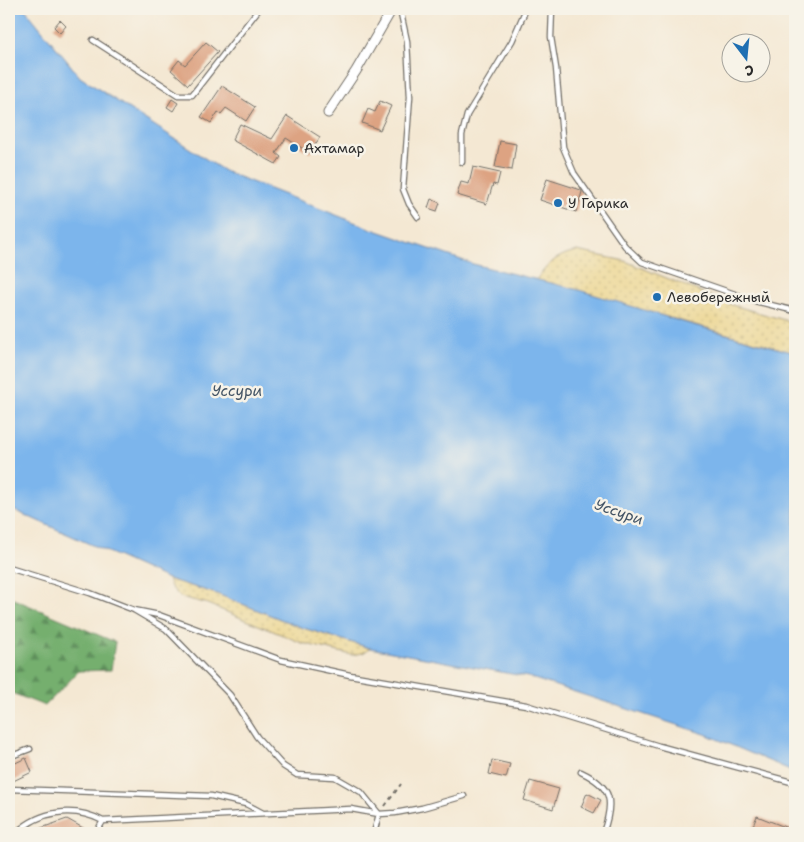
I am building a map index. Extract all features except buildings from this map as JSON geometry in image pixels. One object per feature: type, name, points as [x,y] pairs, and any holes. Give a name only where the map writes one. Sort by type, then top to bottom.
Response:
[{"type":"street","points":[[328,113],[356,71],[392,9]]},
{"type":"lane","points":[[93,40],[178,95],[192,95],[259,9]]},
{"type":"lane","points":[[400,9],[407,41],[410,97],[403,189],[409,204],[418,216]]},
{"type":"lane","points":[[462,162],[462,135],[467,115],[512,40],[526,9]]},
{"type":"lane","points":[[552,9],[551,38],[556,68],[562,147],[574,173],[625,246],[642,262],[755,301],[795,312]]},
{"type":"lane","points":[[9,568],[90,593],[134,610],[166,628],[230,695],[258,737],[283,766],[297,775],[334,777],[361,792],[379,814]]},
{"type":"lane","points":[[134,610],[159,615],[280,660],[350,675],[526,705],[659,746],[795,783]]},
{"type":"lane","points":[[9,757],[30,749]]},
{"type":"lane","points":[[581,772],[599,782],[607,792],[610,800],[610,814],[603,833]]},
{"type":"lane","points":[[9,789],[211,796],[246,804],[264,814]]},
{"type":"lane","points":[[16,833],[24,826],[56,812],[83,812],[103,821],[351,809],[379,814],[422,808],[464,796]]},
{"type":"lane","points":[[374,833],[379,814]]},
{"type":"lane","points":[[96,833],[103,821]]},
{"type":"path","points":[[393,798],[400,784]]},
{"type":"green space","points":[[9,597],[115,642],[111,670],[79,671],[45,706],[9,692]]},
{"type":"sand","name":"Левобережный","points":[[577,251],[625,261],[732,305],[795,323],[795,353],[536,280],[553,261],[563,255]]},
{"type":"sand","points":[[168,579],[217,594],[303,628],[370,648],[363,653],[352,655],[302,643],[205,603],[180,597],[171,587]]},
{"type":"water","name":"Уссури","points":[[9,9],[25,9],[80,77],[226,172],[372,229],[473,264],[579,290],[686,323],[795,353],[795,772],[705,734],[528,677],[370,648],[303,628],[217,594],[168,579],[9,508]]},
{"type":"place","name":"Ахтамар","points":[[294,148]]},
{"type":"place","name":"У Гарика","points":[[558,203]]},
{"type":"place","name":"Левобережный","points":[[657,297]]}]
